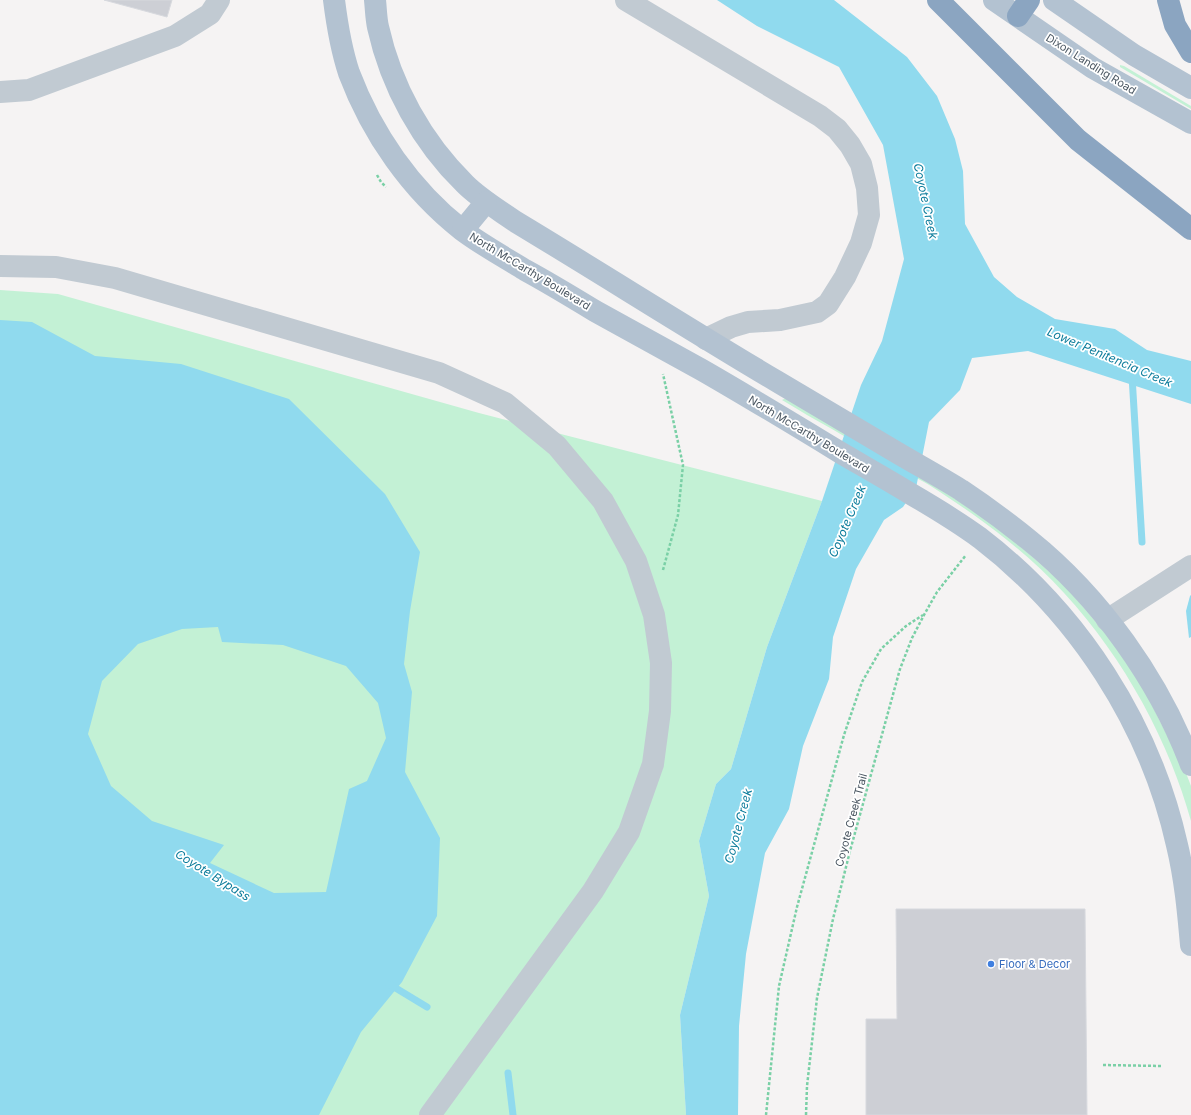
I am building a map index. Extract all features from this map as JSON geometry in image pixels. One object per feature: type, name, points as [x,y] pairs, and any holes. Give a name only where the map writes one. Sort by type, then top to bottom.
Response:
[{"type":"highway","points":[[938,0],[1078,140],[1191,229]]},
{"type":"highway","points":[[1168,0],[1175,25],[1191,52]]},
{"type":"main road","name":"North McCarthy Boulevard","points":[[334,0],[339,35],[348,71],[363,106],[383,142],[408,178],[440,211],[463,230],[497,254],[705,372],[955,520],[1010,562],[1068,622],[1090,651],[1126,710],[1143,743],[1156,774],[1168,808],[1184,875],[1191,945]]},
{"type":"main road","points":[[374,0],[378,27],[387,58],[399,90],[416,122],[437,154],[466,185],[486,202],[516,222],[734,356],[961,490],[1030,541],[1066,574],[1091,600],[1137,660],[1157,692],[1174,725],[1191,765]]},
{"type":"main road","name":"Dixon Landing Road","points":[[994,0],[1023,8],[1093,68],[1191,123]]},
{"type":"main road","points":[[1054,0],[1134,55],[1191,88]]},
{"type":"main road","points":[[463,230],[486,202]]},
{"type":"lane","points":[[0,92],[29,90],[175,36],[210,14],[219,0]]},
{"type":"lane","points":[[626,0],[789,97],[820,116],[837,129],[850,145],[860,164],[867,188],[869,215],[862,243],[845,277],[828,304],[817,312],[780,320],[748,322],[731,327],[706,339]]},
{"type":"lane","points":[[0,266],[56,268],[115,278],[440,373],[505,403],[557,446],[603,501],[636,561],[654,615],[661,663],[660,711],[653,764],[629,832],[593,892],[430,1115]]},
{"type":"lane","points":[[1107,620],[1191,566]]},
{"type":"path","points":[[662,574],[678,515],[683,465],[663,374],[670,352]]},
{"type":"path","name":"Coyote Creek Trail","points":[[806,1115],[807,1086],[817,998],[833,919],[900,668],[912,638],[924,615],[938,592],[970,549]]},
{"type":"path","points":[[766,1115],[779,986],[797,907],[844,735],[862,682],[881,649],[906,626],[924,615]]},
{"type":"path","points":[[1103,1065],[1162,1066]]},
{"type":"green space","points":[[1120,65],[1191,106],[1191,109],[1120,67]]},
{"type":"green space","points":[[0,290],[58,294],[479,413],[822,501],[767,647],[731,769],[716,784],[699,841],[709,896],[680,1015],[686,1115],[0,1115]]},
{"type":"green space","points":[[786,398],[954,498],[1004,532],[1067,588],[1112,641],[1145,691],[1191,786],[1191,821],[1178,781],[1162,742],[1143,703],[1121,666],[1096,631],[1069,598],[1039,567],[991,527],[929,485],[782,400]]},
{"type":"water","points":[[717,0],[834,0],[907,57],[937,96],[955,139],[963,171],[965,224],[994,277],[1017,297],[1055,319],[1115,329],[1147,350],[1191,361],[1191,404],[1028,351],[972,358],[960,390],[929,422],[916,488],[903,507],[884,520],[856,569],[833,637],[829,679],[803,746],[789,809],[765,853],[746,954],[739,1026],[738,1115],[686,1115],[680,1015],[709,896],[699,841],[716,784],[731,769],[767,647],[822,501],[861,385],[882,341],[904,259],[883,145],[839,67],[757,26]]},
{"type":"water","points":[[0,320],[32,322],[95,356],[181,364],[289,399],[385,494],[420,552],[410,611],[404,664],[412,692],[405,772],[440,838],[437,916],[402,982],[361,1032],[319,1115],[0,1115]],"holes":[[[218,627],[222,642],[283,645],[346,666],[378,703],[386,738],[367,781],[349,789],[326,892],[274,893],[210,863],[224,845],[152,821],[111,786],[88,734],[102,681],[138,644],[182,629]]]},
{"type":"water","points":[[1191,595],[1191,637],[1189,638],[1186,611]]},
{"type":"building","points":[[104,0],[172,0],[167,17]]},
{"type":"building","name":"Floor & Decor","points":[[896,909],[1085,909],[1087,1115],[866,1115],[866,1019],[897,1019]]},
{"type":"waterway","name":"Lower Penitencia Creek","points":[[1132,376],[1142,542]]},
{"type":"waterway","name":"Coyote Bypass","points":[[389,984],[427,1007]]},
{"type":"waterway","name":"Coyote Bypass","points":[[508,1073],[513,1115]]},
{"type":"place","name":"Floor & Decor","points":[[991,964]]},
{"type":"water label","name":"Coyote Creek","points":[[926,201]]},
{"type":"water label","name":"Coyote Creek","points":[[847,521]]},
{"type":"water label","name":"Coyote Creek","points":[[738,826]]}]
